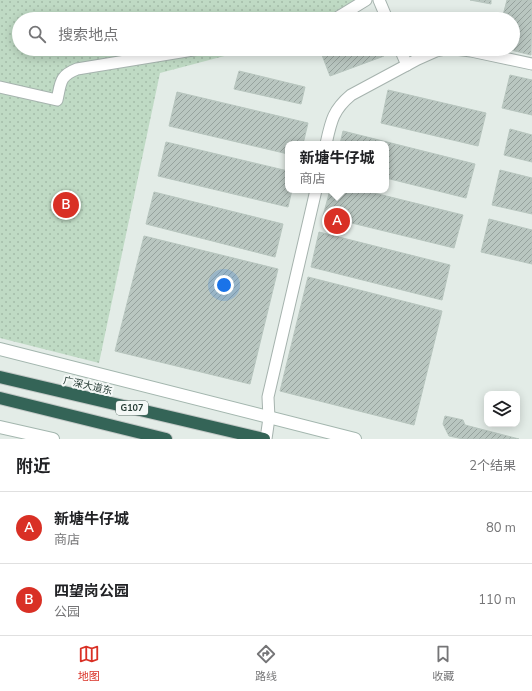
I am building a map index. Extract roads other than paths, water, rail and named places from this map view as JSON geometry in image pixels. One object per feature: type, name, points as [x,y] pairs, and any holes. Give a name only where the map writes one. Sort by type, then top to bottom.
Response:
[{"type":"highway","name":"广深大道东","points":[[0,377],[265,439]]},
{"type":"highway","name":"G107","points":[[0,398],[166,439]]},
{"type":"street","points":[[346,12],[366,0]]},
{"type":"street","points":[[379,0],[384,12]]},
{"type":"street","points":[[0,87],[57,100],[63,78],[70,72],[78,69],[157,56]]},
{"type":"street","points":[[403,56],[407,65]]},
{"type":"street","points":[[327,141],[333,118],[342,103],[351,95],[426,56]]},
{"type":"street","points":[[494,56],[532,64]]},
{"type":"street","points":[[265,439],[269,418],[268,397],[315,193]]},
{"type":"street","points":[[0,349],[355,439]]},
{"type":"street","points":[[0,427],[53,439]]},
{"type":"place","name":"四望岗公园","points":[[66,205]]},
{"type":"place","name":"新塘牛仔城","points":[[337,221]]}]
